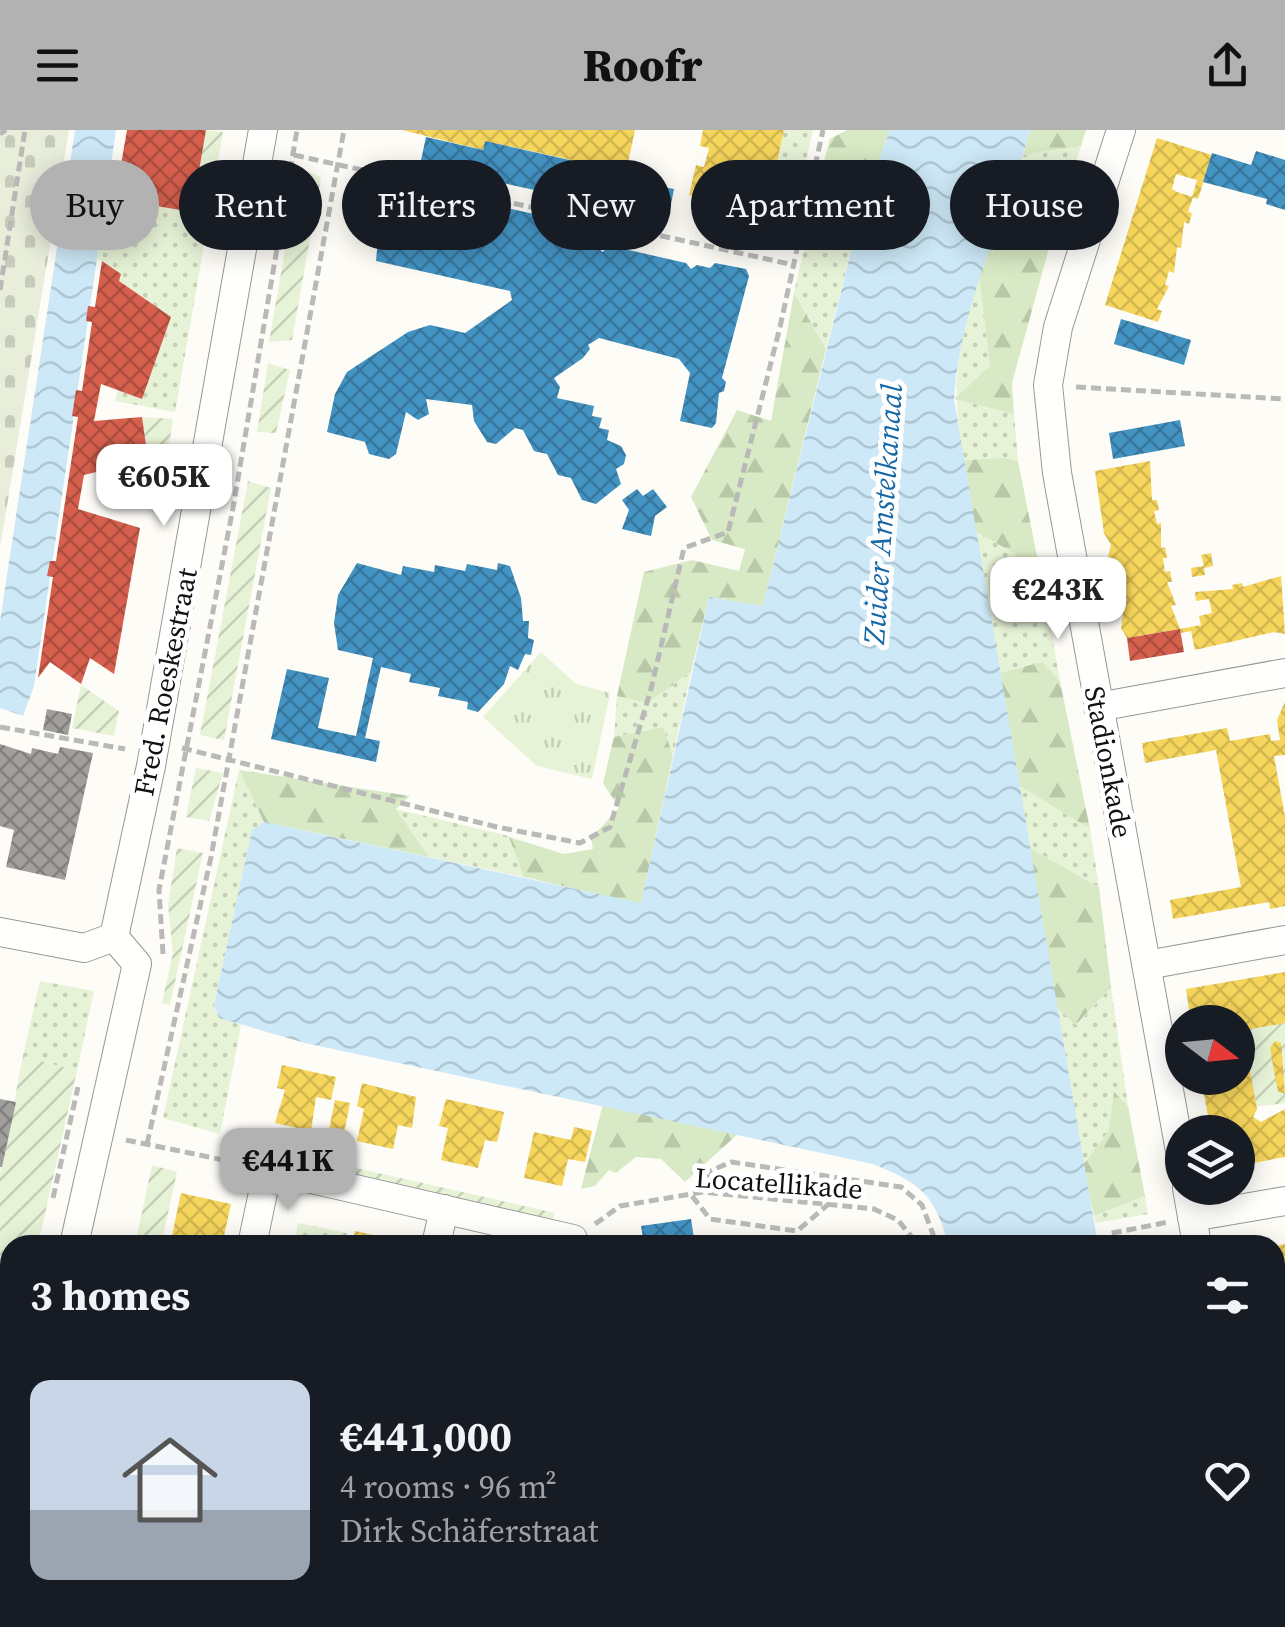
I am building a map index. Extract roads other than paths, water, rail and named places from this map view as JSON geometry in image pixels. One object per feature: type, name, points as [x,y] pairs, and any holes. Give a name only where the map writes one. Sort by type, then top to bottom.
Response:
[{"type":"street","name":"Fred. Roeskestraat","points":[[114,937],[153,753],[263,130]]},
{"type":"street","name":"Stadionkade","points":[[1121,130],[1058,328],[1048,385],[1058,473],[1098,707],[1174,1115]]},
{"type":"street","points":[[1098,707],[1285,673]]},
{"type":"street","points":[[0,932],[84,948],[114,937],[137,964],[76,1235]]},
{"type":"street","points":[[1147,965],[1285,940]]},
{"type":"street","points":[[254,1235],[268,1169],[546,1235]]},
{"type":"street","points":[[1192,1217],[1285,1201]]},
{"type":"street","points":[[1190,1205],[1195,1235]]},
{"type":"street","points":[[438,1235],[444,1210]]},
{"type":"water","points":[[75,130],[116,130],[112,160],[70,160]]},
{"type":"water","name":"Zuider Amstelkanaal","points":[[890,130],[1030,130],[1021,160],[950,160],[950,250],[990,250],[965,330],[954,399],[1096,1235],[945,1235],[938,1214],[924,1193],[873,1164],[305,1043],[219,1018],[214,1005],[252,830],[264,822],[641,903],[709,597],[763,606],[851,250],[930,250],[930,160],[879,160]]},
{"type":"water","points":[[57,250],[98,250],[34,686],[23,716],[0,708],[0,621]]}]
